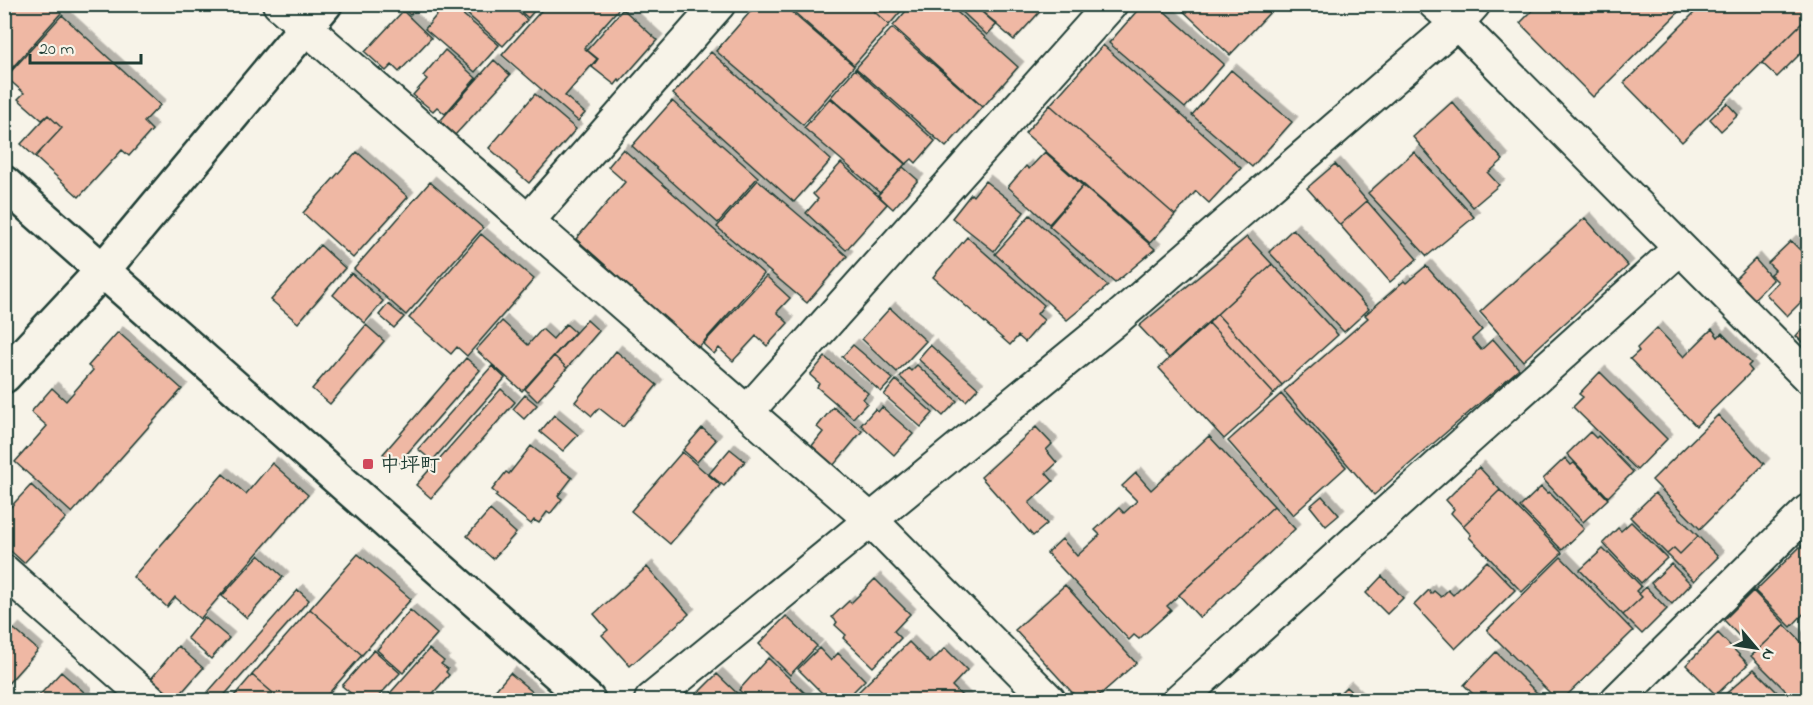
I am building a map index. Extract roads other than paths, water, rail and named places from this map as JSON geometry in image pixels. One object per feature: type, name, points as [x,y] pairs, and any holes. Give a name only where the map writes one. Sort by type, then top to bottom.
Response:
[{"type":"street","points":[[279,4],[315,16],[528,221],[872,521],[1049,700]]},
{"type":"street","points":[[528,221],[719,4]]},
{"type":"street","points":[[747,412],[1111,4]]},
{"type":"street","points":[[651,700],[1120,316],[1455,11],[1680,248],[1809,376]]},
{"type":"street","points":[[4,376],[103,270],[315,16]]},
{"type":"street","points":[[4,183],[588,700]]},
{"type":"street","points":[[1179,700],[1680,248]]},
{"type":"street","points":[[1617,700],[1809,511]]},
{"type":"street","points":[[4,571],[137,696]]},
{"type":"place","name":"中坪町","points":[[368,464]]}]
